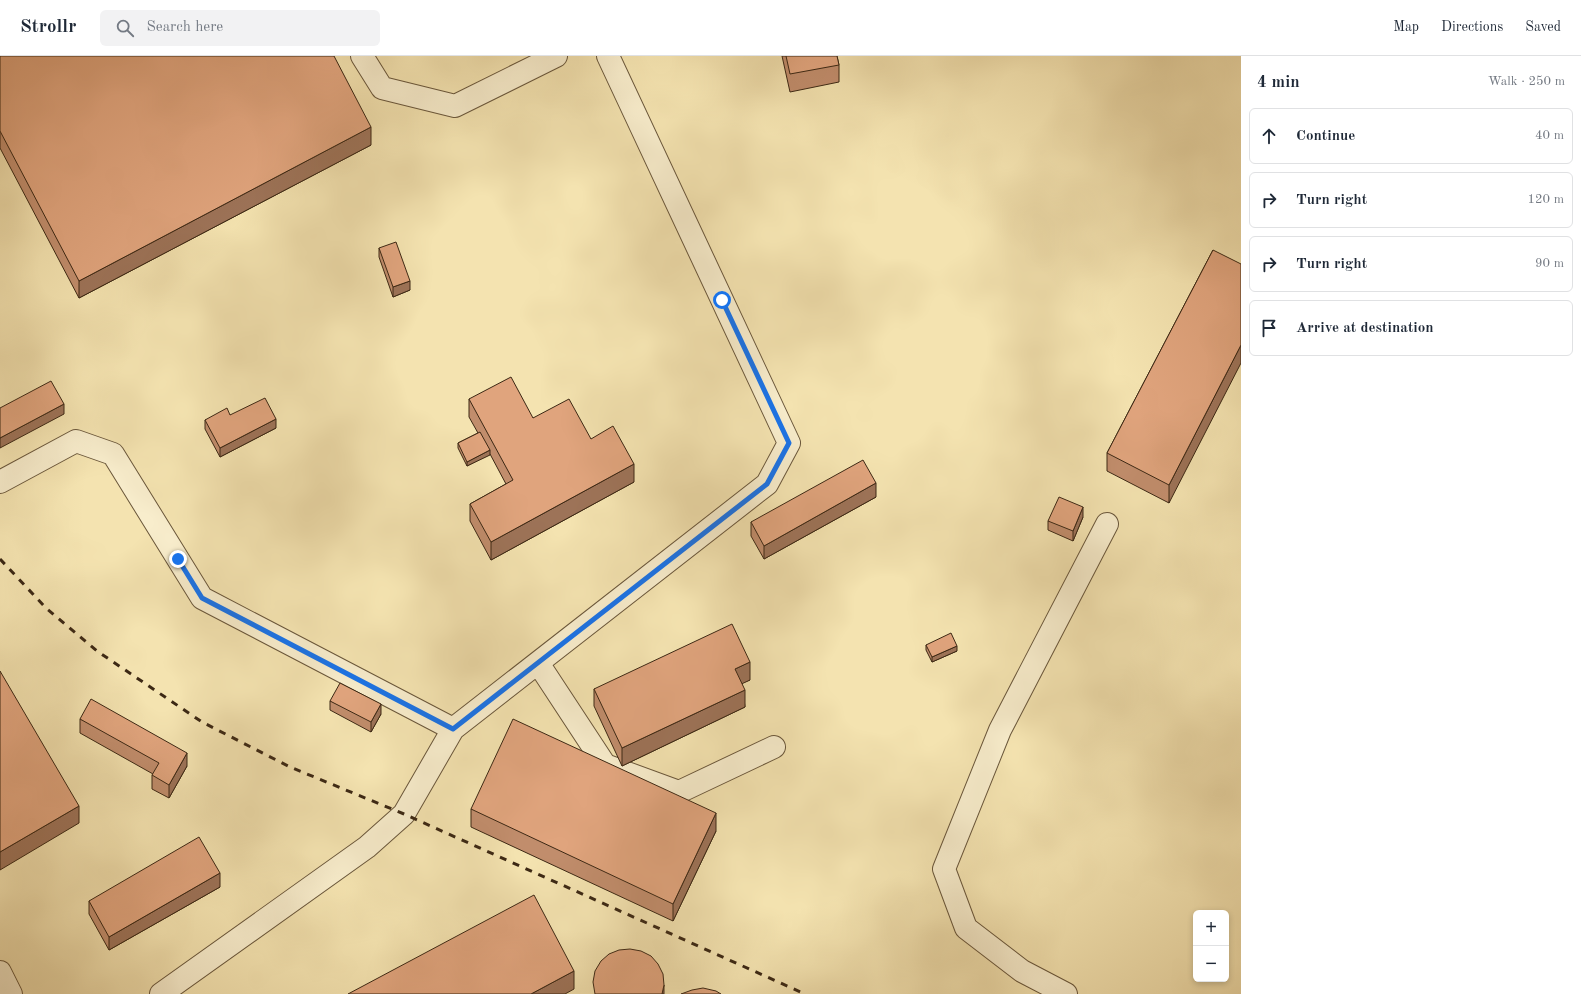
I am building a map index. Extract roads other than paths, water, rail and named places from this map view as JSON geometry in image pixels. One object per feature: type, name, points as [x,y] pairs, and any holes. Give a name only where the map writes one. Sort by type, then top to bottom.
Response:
[{"type":"lane","points":[[362,56],[382,88],[455,106],[556,56]]},
{"type":"lane","points":[[161,994],[367,847],[404,814],[453,729],[767,484],[789,443],[608,56]]},
{"type":"lane","points":[[0,482],[76,441],[113,454],[202,598],[453,729]]},
{"type":"lane","points":[[1066,994],[1022,971],[966,928],[944,869],[1000,730],[1107,524]]},
{"type":"lane","points":[[538,664],[606,765],[679,792],[774,747]]},
{"type":"lane","points":[[0,972],[11,994]]},
{"type":"railway","points":[[0,559],[46,608],[97,651],[202,722],[290,767],[404,814],[805,994]]}]
